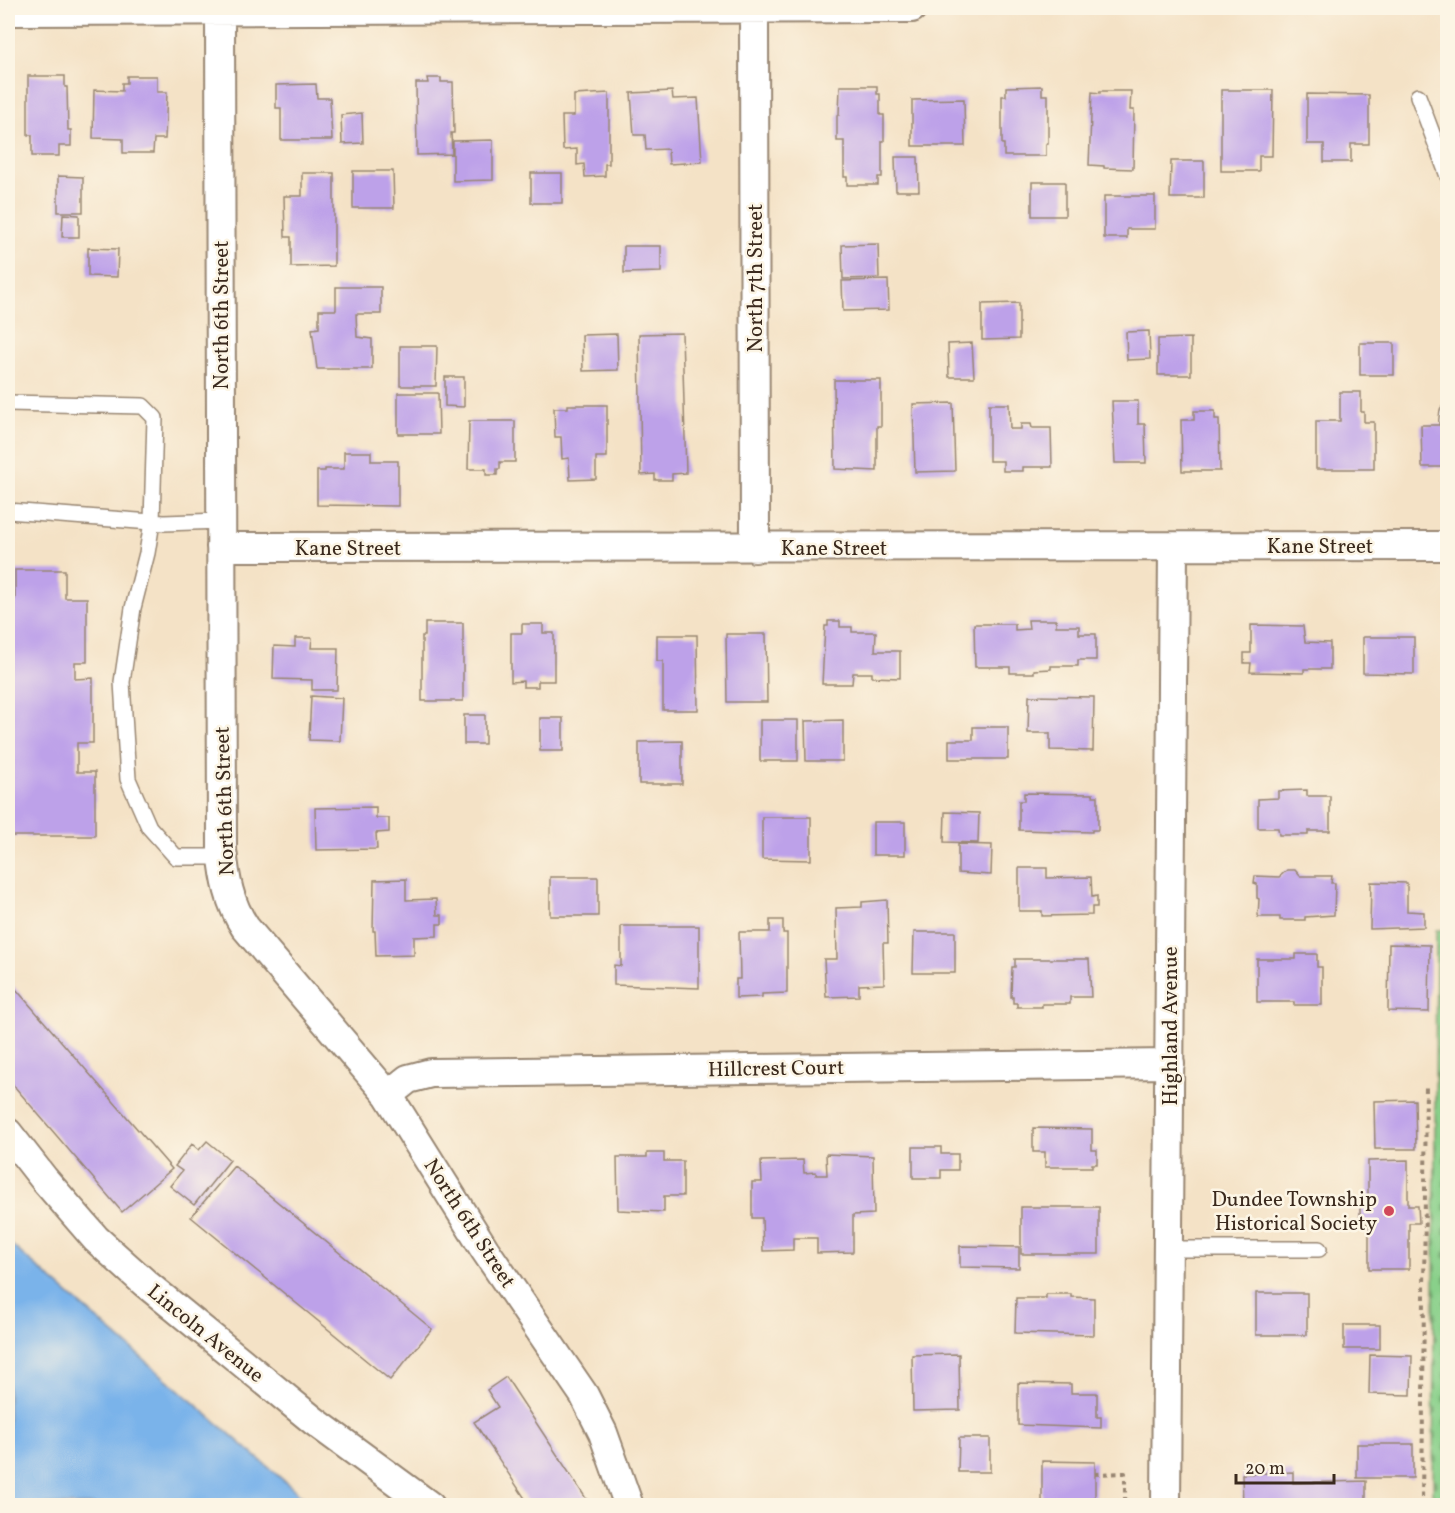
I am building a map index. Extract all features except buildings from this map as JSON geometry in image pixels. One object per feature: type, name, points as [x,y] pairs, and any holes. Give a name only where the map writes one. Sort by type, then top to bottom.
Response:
[{"type":"street","name":"North 7th Street","points":[[754,8],[755,548]]},
{"type":"street","points":[[8,11],[912,8]]},
{"type":"street","name":"North 6th Street","points":[[220,9],[221,534],[225,882],[231,901],[245,927],[388,1095],[485,1251],[550,1342],[588,1401],[603,1432],[629,1506]]},
{"type":"street","name":"Kane Street","points":[[221,534],[755,548],[1448,546]]},
{"type":"street","name":"Highland Avenue","points":[[1166,1506],[1173,547]]},
{"type":"street","name":"Hillcrest Court","points":[[388,1095],[408,1079],[431,1073],[1170,1064]]},
{"type":"street","name":"Lincoln Avenue","points":[[8,1133],[89,1231],[145,1283],[314,1421],[430,1506]]},
{"type":"lane","points":[[1419,96],[1448,176]]},
{"type":"lane","points":[[8,403],[143,406],[155,418],[152,522],[147,553],[133,608],[122,682],[128,779],[149,827],[176,857],[223,857]]},
{"type":"lane","points":[[1447,421],[1448,412]]},
{"type":"lane","points":[[8,511],[152,522],[221,534]]},
{"type":"lane","points":[[1169,1249],[1319,1249]]},
{"type":"path","points":[[1422,1506],[1426,1084]]},
{"type":"path","points":[[1095,1474],[1125,1473],[1125,1506]]},
{"type":"green space","points":[[1436,930],[1448,930],[1447,1506],[1433,1505]]},
{"type":"water","points":[[8,1242],[312,1505],[8,1505]]},
{"type":"place","name":"Dundee Township Historical Society","points":[[1389,1211]]}]
